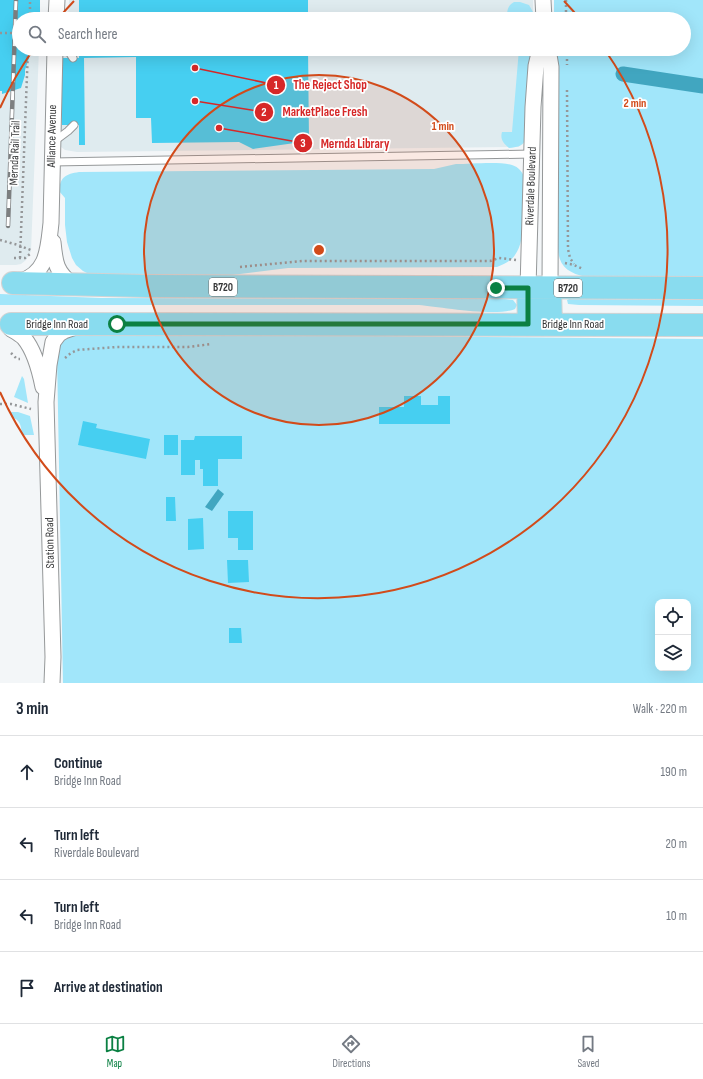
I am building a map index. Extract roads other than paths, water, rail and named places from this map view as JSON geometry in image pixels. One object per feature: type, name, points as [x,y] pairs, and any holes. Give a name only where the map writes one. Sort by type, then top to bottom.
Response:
[{"type":"main road","name":"B720","points":[[13,283],[73,285],[703,288]]},
{"type":"main road","name":"Riverdale Boulevard","points":[[528,288],[528,324]]},
{"type":"main road","name":"Riverdale Boulevard","points":[[550,288],[550,324]]},
{"type":"main road","name":"Bridge Inn Road","points":[[11,326],[91,324],[703,325]]},
{"type":"street","points":[[56,12],[57,0]]},
{"type":"street","points":[[543,0],[544,12]]},
{"type":"street","name":"Alliance Avenue","points":[[13,283],[35,274],[43,264],[48,248],[51,223],[55,56]]},
{"type":"street","name":"Riverdale Boulevard","points":[[528,288],[532,154],[536,66],[538,56]]},
{"type":"street","name":"Riverdale Boulevard","points":[[549,56],[551,67],[550,288]]},
{"type":"street","points":[[532,154],[551,154]]},
{"type":"street","name":"Alliance Avenue","points":[[51,223],[58,270],[63,278],[73,285]]},
{"type":"street","name":"Station Road","points":[[52,683],[53,657],[46,402],[48,371],[53,342],[59,334],[74,327],[91,324]]},
{"type":"street","name":"Station Road","points":[[11,326],[24,338],[29,346],[41,375],[46,402]]},
{"type":"lane","points":[[52,143],[68,132],[74,125]]},
{"type":"lane","points":[[52,162],[532,154]]},
{"type":"waterway","points":[[623,74],[703,86]]},
{"type":"railway","points":[[16,0],[16,12]]},
{"type":"railway","points":[[8,226],[14,56]]},
{"type":"place","name":"The Reject Shop","points":[[195,68]]},
{"type":"place","name":"MarketPlace Fresh","points":[[195,101]]},
{"type":"place","name":"Mernda Library","points":[[219,128]]}]
